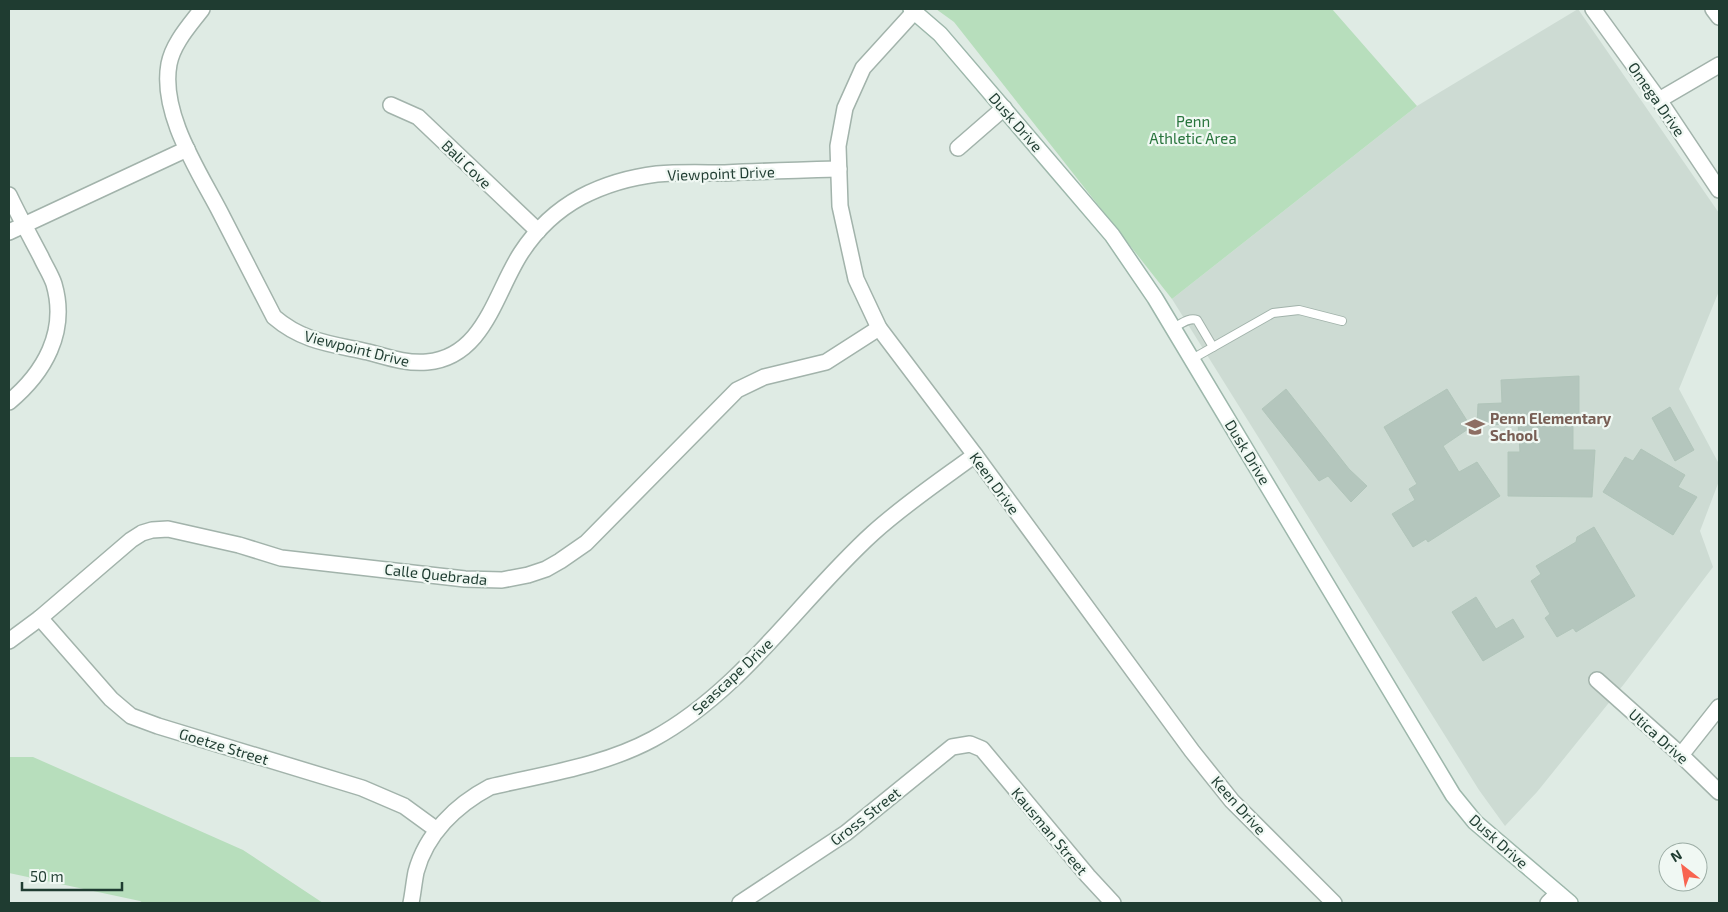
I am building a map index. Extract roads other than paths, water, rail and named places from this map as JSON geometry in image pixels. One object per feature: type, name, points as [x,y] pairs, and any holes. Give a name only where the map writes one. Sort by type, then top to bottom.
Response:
[{"type":"street","name":"Viewpoint Drive","points":[[202,9],[178,42],[169,63],[168,92],[174,115],[187,149],[274,317],[283,325],[314,340],[416,362],[439,360],[461,350],[480,332],[520,254],[551,218],[581,198],[614,184],[656,174],[838,169]]},
{"type":"street","name":"Omega Drive","points":[[1593,9],[1659,100],[1719,190]]},
{"type":"street","points":[[1713,9],[1719,18]]},
{"type":"street","name":"Dusk Drive","points":[[913,10],[940,34],[1112,235],[1192,359],[1453,795],[1475,822],[1553,898],[1570,903]]},
{"type":"street","name":"Keen Drive","points":[[913,10],[863,68],[845,108],[838,146],[840,206],[856,279],[879,328],[976,455],[1192,751],[1232,801],[1334,903]]},
{"type":"street","points":[[1659,100],[1719,65]]},
{"type":"street","name":"Bali Cove","points":[[391,105],[418,117],[538,231]]},
{"type":"street","points":[[958,148],[1004,108]]},
{"type":"street","points":[[9,232],[187,149]]},
{"type":"street","points":[[9,196],[54,283],[58,304],[55,338],[46,361],[25,388],[9,402]]},
{"type":"street","name":"Calle Quebrada","points":[[9,641],[40,618],[131,540],[142,533],[160,529],[176,529],[281,558],[466,579],[502,580],[528,575],[553,565],[586,543],[737,390],[764,377],[826,362],[879,328]]},
{"type":"street","name":"Seascape Drive","points":[[411,903],[416,873],[422,858],[437,830],[456,809],[490,787],[596,763],[613,757],[653,739],[686,718],[710,700],[739,673],[873,533],[898,511],[976,455]]},
{"type":"street","name":"Goetze Street","points":[[40,618],[111,699],[131,716],[158,726],[362,788],[404,806],[437,830]]},
{"type":"street","name":"Utica Drive","points":[[1597,680],[1681,755],[1719,792]]},
{"type":"street","points":[[1681,755],[1719,707]]},
{"type":"street","name":"Gross Street","points":[[740,903],[846,833],[952,747],[970,744],[982,749],[988,758]]},
{"type":"street","name":"Kausman Street","points":[[988,758],[1113,903]]},
{"type":"lane","points":[[1192,359],[1273,313],[1299,310],[1342,321]]},
{"type":"lane","points":[[1173,328],[1189,319],[1197,320],[1213,347]]},
{"type":"place","name":"Penn Elementary School","points":[[1475,427]]},
{"type":"park label","name":"Penn Athletic Area","points":[[1193,130]]}]
